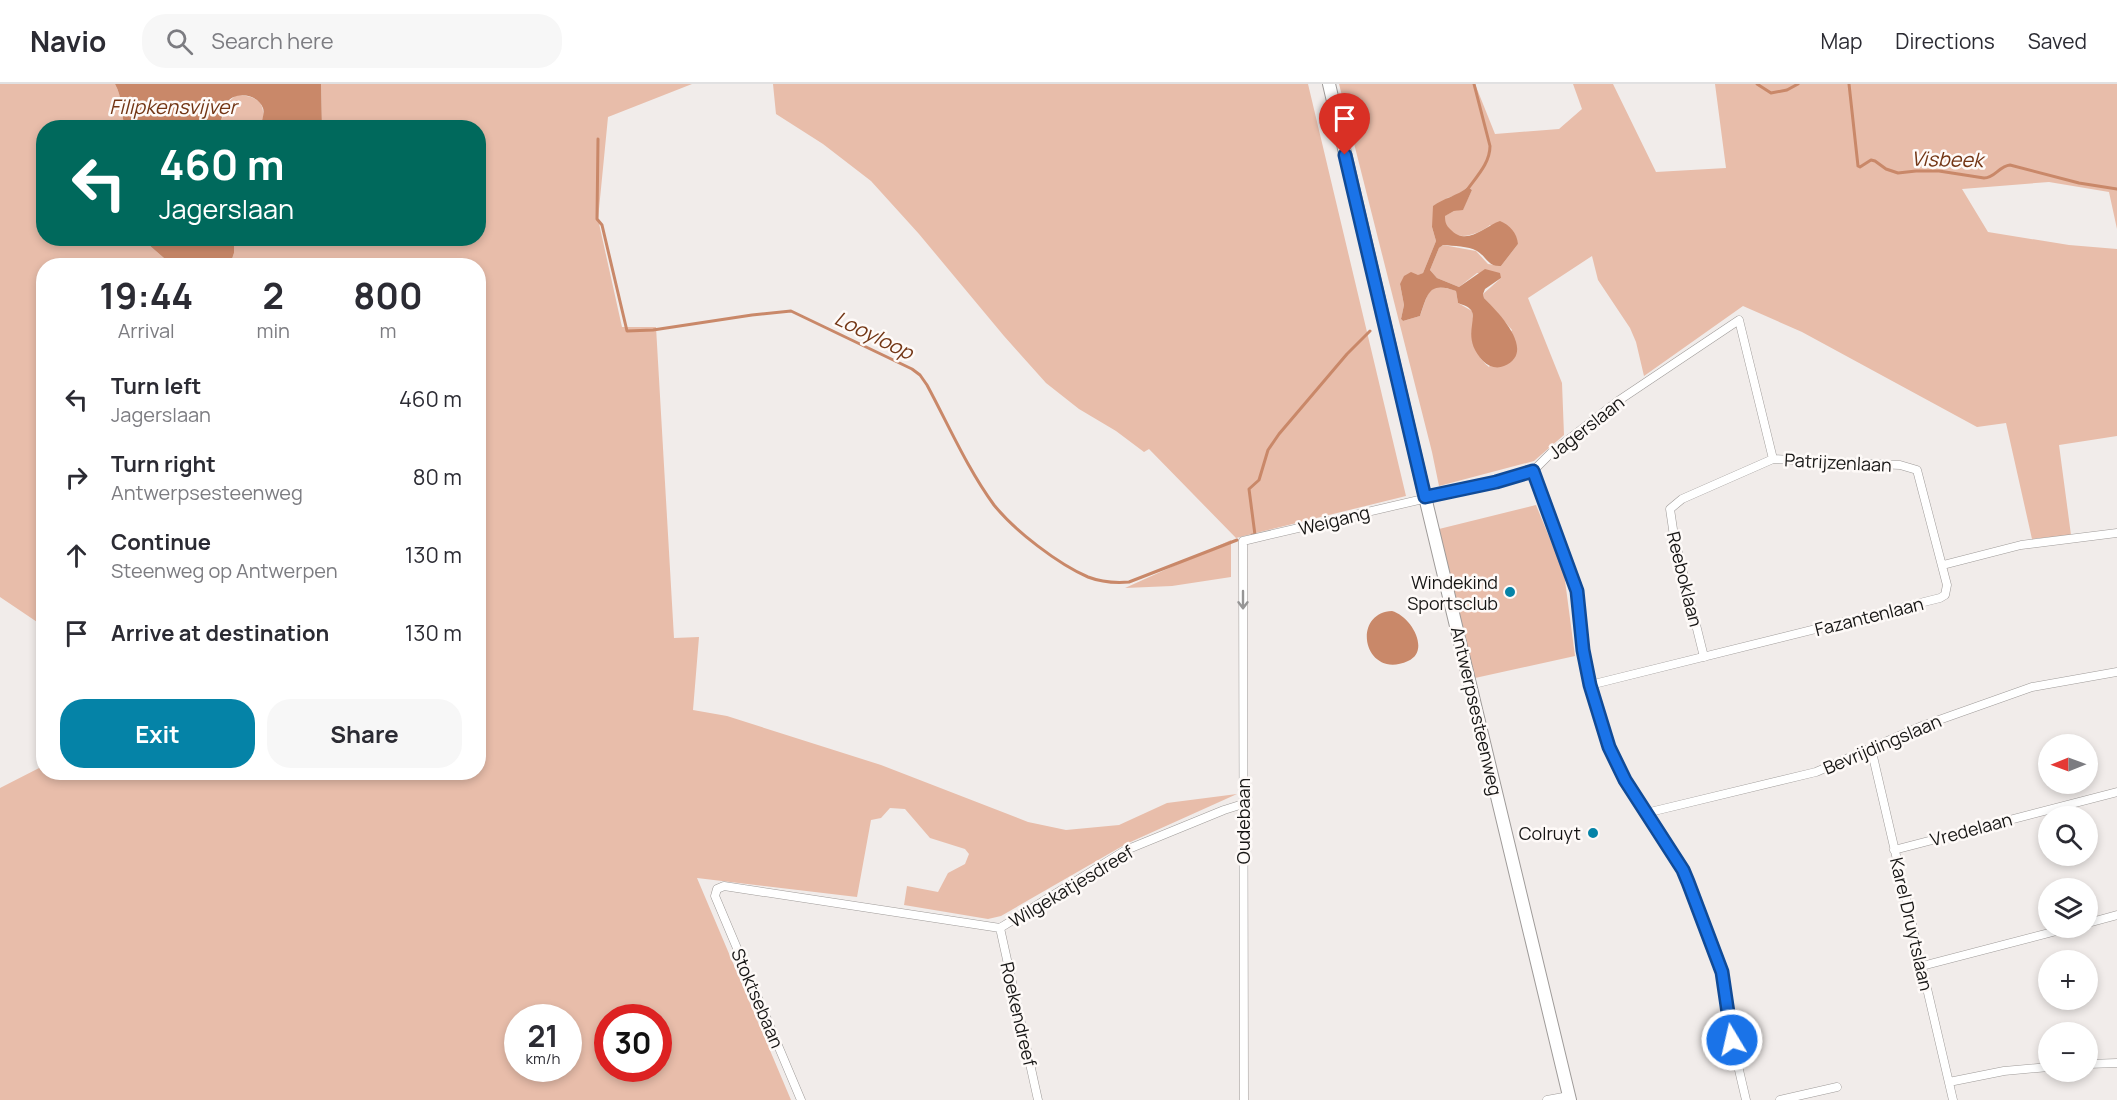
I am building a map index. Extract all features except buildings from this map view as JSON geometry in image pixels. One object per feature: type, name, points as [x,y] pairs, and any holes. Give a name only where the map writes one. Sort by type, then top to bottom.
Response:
[{"type":"main road","name":"Antwerpsesteenweg","points":[[1329,84],[1425,497],[1570,1098]]},
{"type":"street","name":"Patrijzenlaan","points":[[1733,324],[1739,320],[1773,459],[1900,465],[1917,470],[1943,565]]},
{"type":"street","name":"Jagerslaan","points":[[1425,497],[1496,482],[1533,471],[1551,453],[1618,401],[1733,324]]},
{"type":"street","name":"Reeboklaan","points":[[1704,657],[1674,536],[1670,509],[1682,499],[1773,459]]},
{"type":"street","points":[[1533,471],[1577,591],[1583,650],[1590,685],[1609,747],[1620,771],[1683,870],[1722,972],[1732,1040],[1746,1100]]},
{"type":"street","name":"Weigang","points":[[1243,541],[1425,497]]},
{"type":"street","points":[[1943,565],[2022,545],[2117,533]]},
{"type":"street","name":"Oudebaan","points":[[1243,541],[1244,1100]]},
{"type":"street","name":"Fazantenlaan","points":[[1590,685],[1940,598],[1945,595],[1947,585],[1943,565]]},
{"type":"street","name":"Bevrijdingslaan","points":[[1646,813],[1816,772],[1922,726],[2032,687],[2117,672]]},
{"type":"street","name":"Karel Druytslaan","points":[[1871,748],[1953,1100]]},
{"type":"street","name":"Vredelaan","points":[[1894,850],[2117,792]]},
{"type":"street","name":"Wilgekatjesdreef","points":[[1000,928],[1126,850],[1243,804]]},
{"type":"street","name":"Stoktsebaan","points":[[801,1100],[714,896],[717,889],[724,886],[1000,928]]},
{"type":"street","points":[[2098,920],[2117,915]]},
{"type":"street","name":"Roekendreef","points":[[1000,928],[1038,1100]]},
{"type":"street","points":[[1922,966],[2038,936]]},
{"type":"street","points":[[2098,1064],[2117,1063]]},
{"type":"street","points":[[1949,1082],[2004,1071],[2038,1068]]},
{"type":"street","points":[[1780,1100],[1837,1087]]},
{"type":"street","points":[[1547,1100],[1570,1098]]},
{"type":"shaded area","points":[[0,84],[115,84],[123,120],[36,120],[36,246],[150,246],[164,258],[36,258],[36,621],[0,597]]},
{"type":"shaded area","points":[[321,84],[692,84],[608,117],[598,219],[622,327],[656,327],[674,638],[699,637],[693,710],[727,716],[881,765],[1028,822],[1066,830],[1119,825],[1167,803],[1237,794],[1126,844],[1001,916],[988,919],[904,905],[907,886],[938,892],[948,873],[965,864],[969,854],[965,849],[930,838],[905,809],[890,808],[881,818],[871,820],[857,897],[697,878],[791,1100],[0,1100],[0,788],[36,770],[36,780],[486,780],[486,258],[232,258],[234,246],[486,246],[486,120],[322,120]]},
{"type":"shaded area","points":[[773,84],[1308,84],[1406,496],[1236,538],[1149,449],[1144,452],[1116,431],[1079,409],[1046,383],[871,181],[823,144],[776,114]]},
{"type":"shaded area","points":[[1339,84],[1475,84],[1495,134],[1559,129],[1582,109],[1573,84],[1613,84],[1656,172],[1726,168],[1715,84],[2117,84],[2117,229],[2109,192],[2049,182],[1962,189],[1988,232],[2069,245],[2117,249],[2117,436],[2059,445],[2071,535],[2032,539],[2006,423],[1977,427],[1802,332],[1743,306],[1644,376],[1636,342],[1630,328],[1598,280],[1592,256],[1528,298],[1562,383],[1564,435],[1534,461],[1439,486]],"holes":[[[1468,187],[1472,190],[1463,209],[1444,216],[1450,231],[1455,235],[1469,235],[1490,225],[1518,244],[1501,266],[1488,264],[1476,251],[1443,245],[1439,248],[1430,270],[1437,278],[1459,287],[1477,273],[1501,278],[1483,294],[1512,330],[1489,367],[1476,348],[1472,311],[1458,303],[1456,291],[1435,288],[1428,295],[1420,316],[1403,321],[1401,319],[1404,305],[1400,284],[1423,273],[1436,241],[1432,227],[1447,198],[1457,195]]]},
{"type":"shaded area","points":[[236,95],[257,100],[262,107],[262,120],[222,120],[225,105]]},
{"type":"shaded area","name":"Windekind Sportsclub","points":[[1536,505],[1564,573],[1575,656],[1475,678],[1439,529]]},
{"type":"shaded area","points":[[1231,540],[1231,577],[1172,586],[1125,588]]},
{"type":"water","name":"Filipkensvijver","points":[[115,84],[321,84],[322,120],[262,120],[263,108],[260,103],[251,97],[240,95],[226,104],[221,120],[123,120]]},
{"type":"water","points":[[1468,187],[1472,190],[1463,210],[1454,211],[1445,216],[1449,228],[1456,234],[1469,236],[1500,221],[1512,230],[1518,244],[1501,266],[1490,263],[1473,249],[1443,245],[1439,248],[1430,270],[1437,278],[1459,287],[1485,269],[1500,273],[1501,278],[1485,289],[1483,294],[1512,332],[1516,342],[1517,351],[1513,360],[1501,367],[1488,365],[1476,353],[1471,337],[1473,314],[1471,310],[1458,303],[1456,291],[1435,288],[1428,295],[1420,316],[1403,321],[1401,319],[1404,305],[1400,284],[1404,276],[1411,272],[1418,275],[1423,273],[1436,241],[1432,227],[1433,206]]},
{"type":"water","points":[[150,246],[234,246],[232,258],[164,258]]},
{"type":"water","points":[[1392,611],[1406,620],[1416,634],[1418,642],[1415,656],[1408,661],[1393,665],[1381,662],[1373,654],[1368,644],[1367,633],[1371,622],[1379,615]]},
{"type":"waterway","name":"Looyloop","points":[[1467,190],[1485,164],[1490,146],[1474,84]]},
{"type":"waterway","name":"Visbeek","points":[[1757,84],[1771,93],[1787,90],[1798,84]]},
{"type":"waterway","name":"Visbeek","points":[[1849,84],[1858,166],[1860,167],[1871,160],[1898,173],[1939,171],[1984,178],[2010,165],[2079,183],[2117,189]]},
{"type":"waterway","name":"Looyloop","points":[[598,139],[597,219],[602,225],[627,331],[653,330],[791,311],[912,369],[927,385],[966,461],[994,505],[1038,546],[1088,577],[1109,582],[1129,582],[1237,540]]},
{"type":"waterway","name":"Looyloop","points":[[1252,535],[1255,535],[1249,489],[1259,480],[1268,450],[1347,354],[1370,331]]},
{"type":"place","name":"Windekind Sportsclub","points":[[1510,592]]},
{"type":"place","name":"Colruyt","points":[[1593,833]]},
{"type":"route","points":[[1345,155],[1425,497],[1496,482],[1533,471],[1577,591],[1583,650],[1590,685],[1609,747],[1625,780],[1683,870],[1722,972],[1732,1040]]}]
